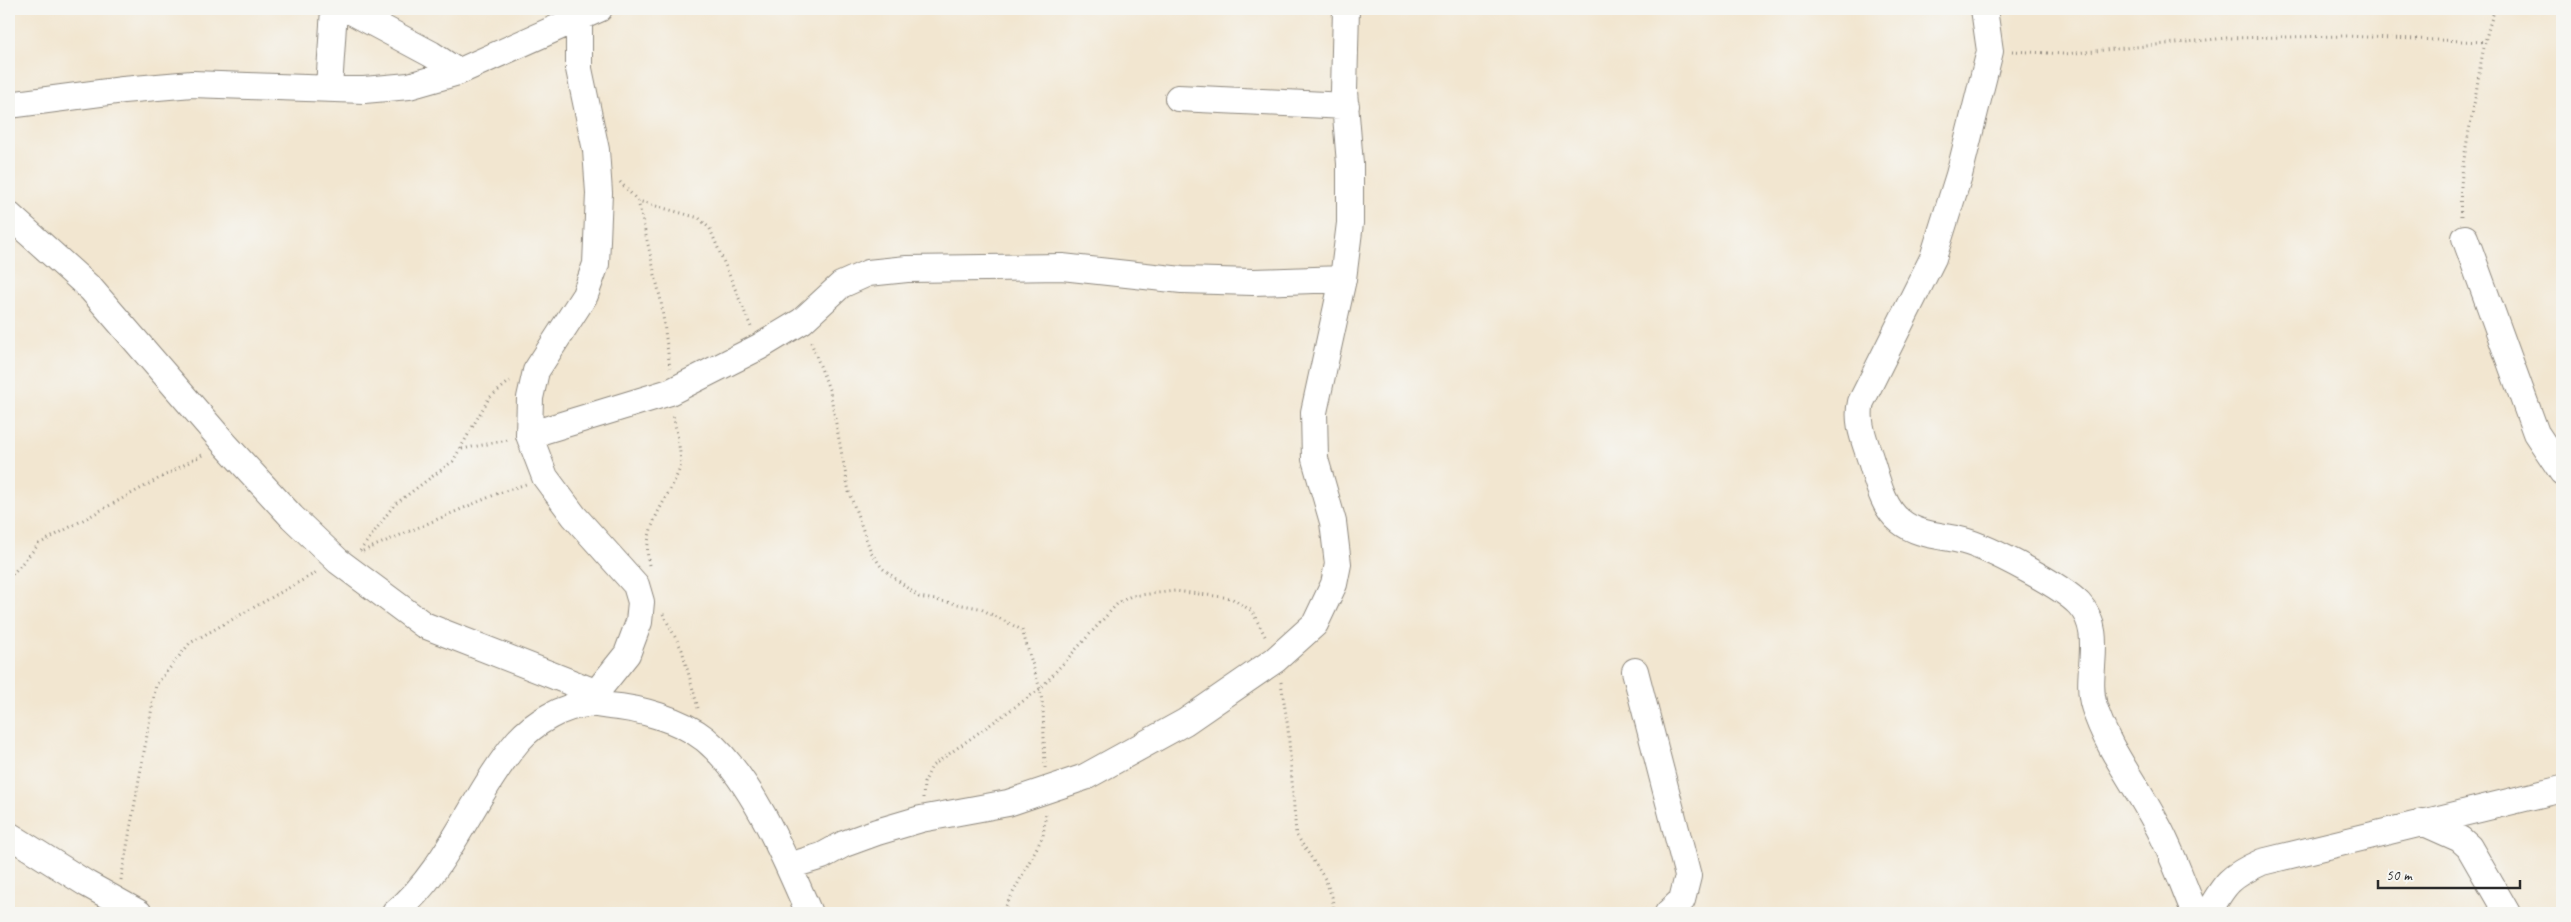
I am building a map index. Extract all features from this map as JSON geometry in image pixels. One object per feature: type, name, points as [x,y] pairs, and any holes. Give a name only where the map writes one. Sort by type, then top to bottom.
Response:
[{"type":"street","points":[[329,88],[334,9]]},
{"type":"street","points":[[347,9],[431,54],[458,72]]},
{"type":"street","points":[[788,866],[822,856],[844,844],[921,818],[1008,803],[1085,777],[1185,722],[1275,660],[1315,624],[1334,584],[1338,564],[1333,522],[1315,458],[1314,412],[1343,279],[1350,223],[1350,164],[1346,106],[1346,9]]},
{"type":"street","points":[[1984,9],[1990,51],[1958,174],[1933,258],[1861,402],[1858,414],[1860,425],[1878,483],[1890,512],[1900,522],[1913,530],[1964,541],[1981,547],[2062,590],[2081,606],[2090,622],[2094,640],[2090,684],[2098,719],[2158,825],[2195,913]]},
{"type":"street","points":[[9,105],[123,90],[192,84],[364,90],[409,86],[458,72],[589,14]]},
{"type":"street","points":[[395,913],[410,901],[423,884],[492,775],[519,740],[540,722],[591,698],[608,680],[626,654],[639,622],[641,602],[636,585],[574,516],[545,477],[529,435],[530,398],[536,371],[584,295],[596,264],[599,193],[596,150],[579,69],[589,14]]},
{"type":"street","points":[[1178,98],[1346,106]]},
{"type":"street","points":[[9,215],[91,289],[224,443],[292,517],[338,561],[424,625],[591,698],[664,717],[704,738],[732,766],[754,801],[810,913]]},
{"type":"street","points":[[2465,238],[2536,433],[2562,472]]},
{"type":"street","points":[[529,435],[566,426],[670,392],[759,347],[802,321],[841,285],[868,272],[908,269],[1062,267],[1182,280],[1253,282],[1343,279]]},
{"type":"street","points":[[1635,671],[1688,876],[1682,900],[1668,913]]},
{"type":"street","points":[[2208,913],[2222,888],[2238,872],[2262,862],[2562,788]]},
{"type":"street","points":[[2422,822],[2460,839],[2470,847],[2507,913]]},
{"type":"street","points":[[9,835],[128,908]]},
{"type":"path","points":[[2465,238],[2460,187],[2485,42],[2495,9]]},
{"type":"path","points":[[1990,51],[2064,54],[2226,38],[2345,36],[2485,42]]},
{"type":"path","points":[[615,176],[638,201],[661,301],[680,466],[660,505],[646,549],[649,567]]},
{"type":"path","points":[[638,201],[699,218],[710,229],[759,347]]},
{"type":"path","points":[[802,321],[830,392],[849,492],[871,552],[882,568],[919,597],[979,608],[1022,630],[1040,689],[1043,708],[1046,811],[1043,836],[1006,906],[999,913]]},
{"type":"path","points":[[536,371],[515,376],[489,398],[462,449],[453,461],[394,505],[358,554],[499,493],[545,477]]},
{"type":"path","points":[[462,449],[529,435]]},
{"type":"path","points":[[9,578],[40,544],[224,443]]},
{"type":"path","points":[[128,908],[156,685],[190,643],[338,561]]},
{"type":"path","points":[[921,818],[924,783],[932,766],[1040,689],[1118,603],[1131,596],[1175,591],[1231,598],[1252,611],[1262,627],[1275,660],[1288,728],[1296,834],[1325,879],[1332,897],[1334,913]]},
{"type":"path","points":[[661,611],[682,650],[697,701],[704,738]]}]
